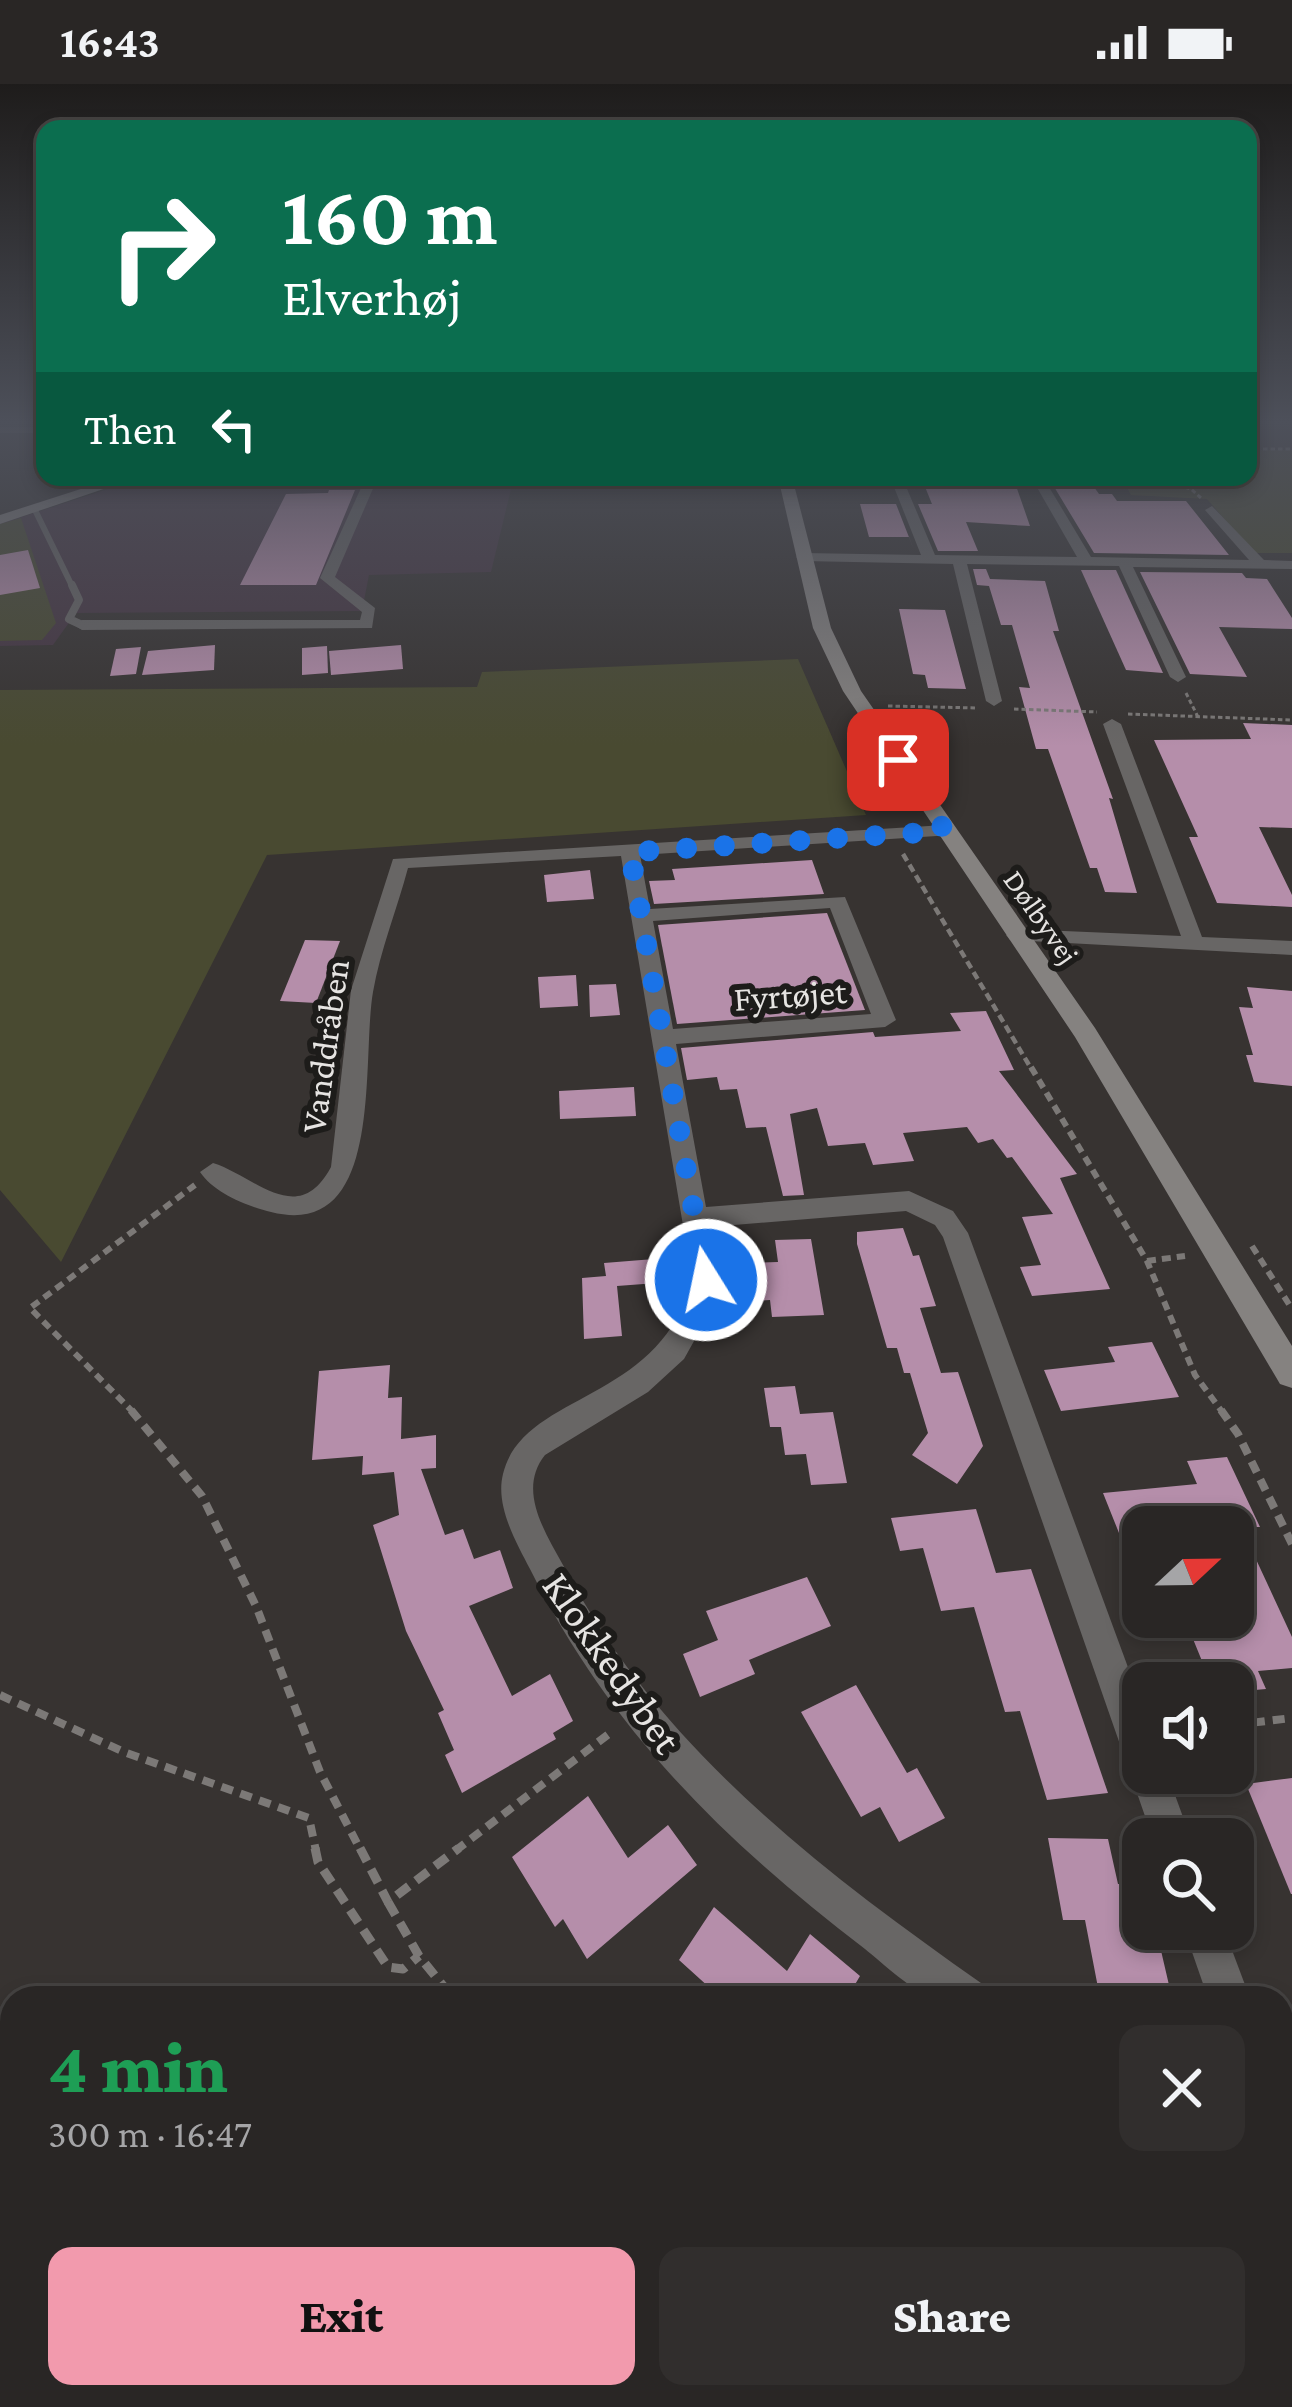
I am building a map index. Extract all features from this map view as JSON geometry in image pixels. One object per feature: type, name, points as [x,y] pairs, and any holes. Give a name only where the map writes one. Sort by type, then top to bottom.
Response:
[{"type":"street","points":[[82,625],[367,625],[370,610],[327,578],[349,529]]},
{"type":"street","name":"Dølbyvej","points":[[797,529],[822,628],[852,691],[1086,1034],[1292,1374]]},
{"type":"street","points":[[918,529],[930,559]]},
{"type":"street","points":[[1068,529],[1087,562]]},
{"type":"street","points":[[1229,529],[1260,565]]},
{"type":"street","points":[[803,556],[1290,567]]},
{"type":"street","points":[[959,560],[992,706]]},
{"type":"street","points":[[1124,562],[1178,677]]},
{"type":"street","points":[[1112,724],[1193,941]]},
{"type":"street","points":[[630,852],[945,831]]},
{"type":"street","name":"Klokkedybet","points":[[630,852],[706,1280],[691,1332],[650,1377],[539,1442],[517,1473],[515,1498],[558,1595],[637,1712],[738,1822],[846,1913],[948,1986]]},
{"type":"street","name":"Vanddråben","points":[[213,1172],[235,1189],[282,1207],[315,1204],[337,1188],[344,1167],[362,990],[400,863],[630,852]]},
{"type":"street","name":"Fyrtøjet","points":[[641,916],[838,902],[885,1020],[662,1037]]},
{"type":"street","points":[[1017,934],[1292,948]]},
{"type":"street","points":[[695,1218],[909,1201],[944,1218],[955,1233],[1122,1699]]},
{"type":"street","points":[[1212,1950],[1225,1986]]},
{"type":"lane","points":[[44,529],[79,600],[69,619],[82,625]]},
{"type":"path","points":[[880,706],[992,706],[1292,720]]},
{"type":"path","points":[[891,835],[1147,1261],[1195,1375],[1238,1434],[1292,1544]]},
{"type":"path","points":[[213,1172],[30,1309],[135,1414],[202,1496],[256,1606],[320,1772],[419,1957],[443,1986]]},
{"type":"path","points":[[0,1695],[124,1752],[309,1818],[318,1862],[376,1952],[388,1967],[403,1969],[419,1957]]},
{"type":"path","points":[[388,1902],[637,1712]]},
{"type":"path","points":[[1254,1723],[1292,1718]]},
{"type":"shaded area","points":[[0,529],[501,529],[491,572],[369,575],[362,611],[76,613],[53,645],[0,646]]},
{"type":"green space","points":[[0,529],[25,529],[56,623],[42,640],[0,641]]},
{"type":"green space","points":[[1233,529],[1292,529],[1292,553],[1254,553]]},
{"type":"green space","points":[[798,659],[866,815],[267,855],[61,1262],[0,1190],[0,690],[477,687],[482,672]]},
{"type":"building","points":[[268,529],[339,529],[316,585],[240,585]]},
{"type":"building","points":[[867,529],[906,529],[909,537],[869,537]]},
{"type":"building","points":[[929,529],[969,529],[978,551],[938,551]]},
{"type":"building","points":[[1080,529],[1209,529],[1229,555],[1094,553]]},
{"type":"building","points":[[28,550],[40,588],[0,595],[0,555]]},
{"type":"building","points":[[973,569],[986,569],[990,579],[1045,581],[1059,631],[1053,631],[1113,799],[1109,798],[1137,893],[1105,892],[1097,868],[1090,868],[1048,749],[1036,749],[1019,687],[1030,688],[1012,625],[1001,625],[989,586],[977,585]]},
{"type":"building","points":[[1081,570],[1116,570],[1163,673],[1126,670]]},
{"type":"building","points":[[1140,572],[1242,573],[1246,578],[1267,579],[1292,618],[1292,629],[1219,627],[1247,677],[1190,674]]},
{"type":"building","points":[[899,609],[945,610],[966,689],[928,688],[925,675],[913,674]]},
{"type":"building","points":[[215,645],[214,670],[142,675],[148,651]]},
{"type":"building","points":[[401,645],[403,669],[331,675],[329,651]]},
{"type":"building","points":[[327,646],[328,673],[302,675],[302,648]]},
{"type":"building","points":[[141,647],[136,674],[110,676],[116,649]]},
{"type":"building","points":[[1243,723],[1292,725],[1292,828],[1259,827],[1292,895],[1292,907],[1217,903],[1189,837],[1198,837],[1154,740],[1251,739]]},
{"type":"building","points":[[812,860],[824,894],[654,904],[649,881],[675,880],[672,869]]},
{"type":"building","points":[[590,870],[594,899],[547,902],[544,875]]},
{"type":"building","points":[[827,913],[865,1010],[677,1024],[658,925]]},
{"type":"building","points":[[305,940],[340,941],[316,1003],[280,1001]]},
{"type":"building","points":[[576,975],[578,1006],[540,1008],[538,977]]},
{"type":"building","points":[[616,984],[620,1015],[590,1017],[589,985]]},
{"type":"building","points":[[1247,987],[1292,991],[1292,1086],[1254,1082],[1246,1055],[1253,1055],[1239,1007],[1253,1008]]},
{"type":"building","points":[[986,1011],[1014,1070],[999,1071],[1077,1174],[1060,1178],[1110,1289],[1032,1296],[1020,1267],[1041,1265],[1022,1217],[1053,1214],[1012,1157],[1007,1158],[993,1139],[978,1143],[967,1127],[903,1133],[914,1161],[873,1165],[865,1143],[828,1146],[817,1108],[790,1114],[804,1195],[783,1196],[766,1127],[746,1128],[737,1089],[720,1090],[717,1077],[687,1080],[681,1048],[873,1032],[875,1037],[961,1031],[950,1013]]},
{"type":"building","points":[[634,1087],[636,1116],[560,1119],[559,1091]]},
{"type":"building","points":[[903,1228],[913,1256],[919,1255],[936,1306],[920,1308],[941,1373],[958,1372],[983,1446],[957,1484],[912,1455],[928,1433],[910,1373],[904,1373],[897,1348],[887,1348],[857,1244],[857,1232]]},
{"type":"building","points":[[811,1239],[824,1315],[772,1317],[770,1300],[750,1301],[745,1263],[778,1262],[775,1240]]},
{"type":"building","points":[[654,1259],[657,1283],[617,1286],[622,1336],[584,1339],[582,1278],[606,1276],[604,1263]]},
{"type":"building","points":[[1152,1342],[1179,1397],[1061,1411],[1044,1370],[1115,1362],[1108,1347]]},
{"type":"building","points":[[390,1365],[388,1398],[402,1397],[401,1439],[436,1435],[436,1468],[421,1469],[445,1535],[463,1529],[474,1559],[500,1550],[513,1588],[469,1606],[512,1696],[550,1674],[573,1721],[553,1733],[556,1739],[462,1793],[445,1755],[454,1750],[438,1713],[444,1710],[406,1631],[373,1525],[399,1515],[394,1472],[362,1475],[363,1456],[312,1460],[319,1371]]},
{"type":"building","points":[[795,1386],[800,1414],[833,1412],[847,1483],[811,1485],[806,1454],[785,1455],[781,1427],[770,1427],[764,1388]]},
{"type":"building","points":[[1227,1457],[1250,1506],[1122,1506],[1122,1540],[1103,1493],[1197,1484],[1187,1461]]},
{"type":"building","points":[[976,1509],[996,1573],[1031,1569],[1108,1793],[1047,1800],[1020,1711],[1005,1712],[974,1607],[941,1611],[923,1548],[900,1551],[891,1518]]},
{"type":"building","points":[[1254,1555],[1292,1637],[1292,1668],[1258,1671],[1266,1689],[1254,1690],[1254,1662],[1202,1662],[1193,1638],[1254,1638]]},
{"type":"building","points":[[807,1577],[831,1626],[749,1660],[755,1674],[700,1697],[683,1654],[718,1640],[706,1611]]},
{"type":"building","points":[[856,1685],[907,1773],[917,1768],[945,1818],[899,1842],[880,1807],[861,1817],[801,1712]]},
{"type":"building","points":[[1292,1778],[1292,1894],[1250,1794],[1254,1794],[1254,1783]]},
{"type":"building","points":[[588,1796],[628,1858],[668,1825],[697,1865],[587,1959],[563,1919],[555,1927],[512,1857]]},
{"type":"building","points":[[1048,1838],[1108,1839],[1118,1884],[1122,1884],[1122,1950],[1161,1950],[1169,1986],[1098,1986],[1085,1920],[1063,1920]]},
{"type":"building","points":[[714,1907],[787,1971],[810,1934],[860,1976],[854,1986],[708,1986],[679,1960]]},
{"type":"route","points":[[706,1280],[630,852],[945,831],[898,760]]}]
